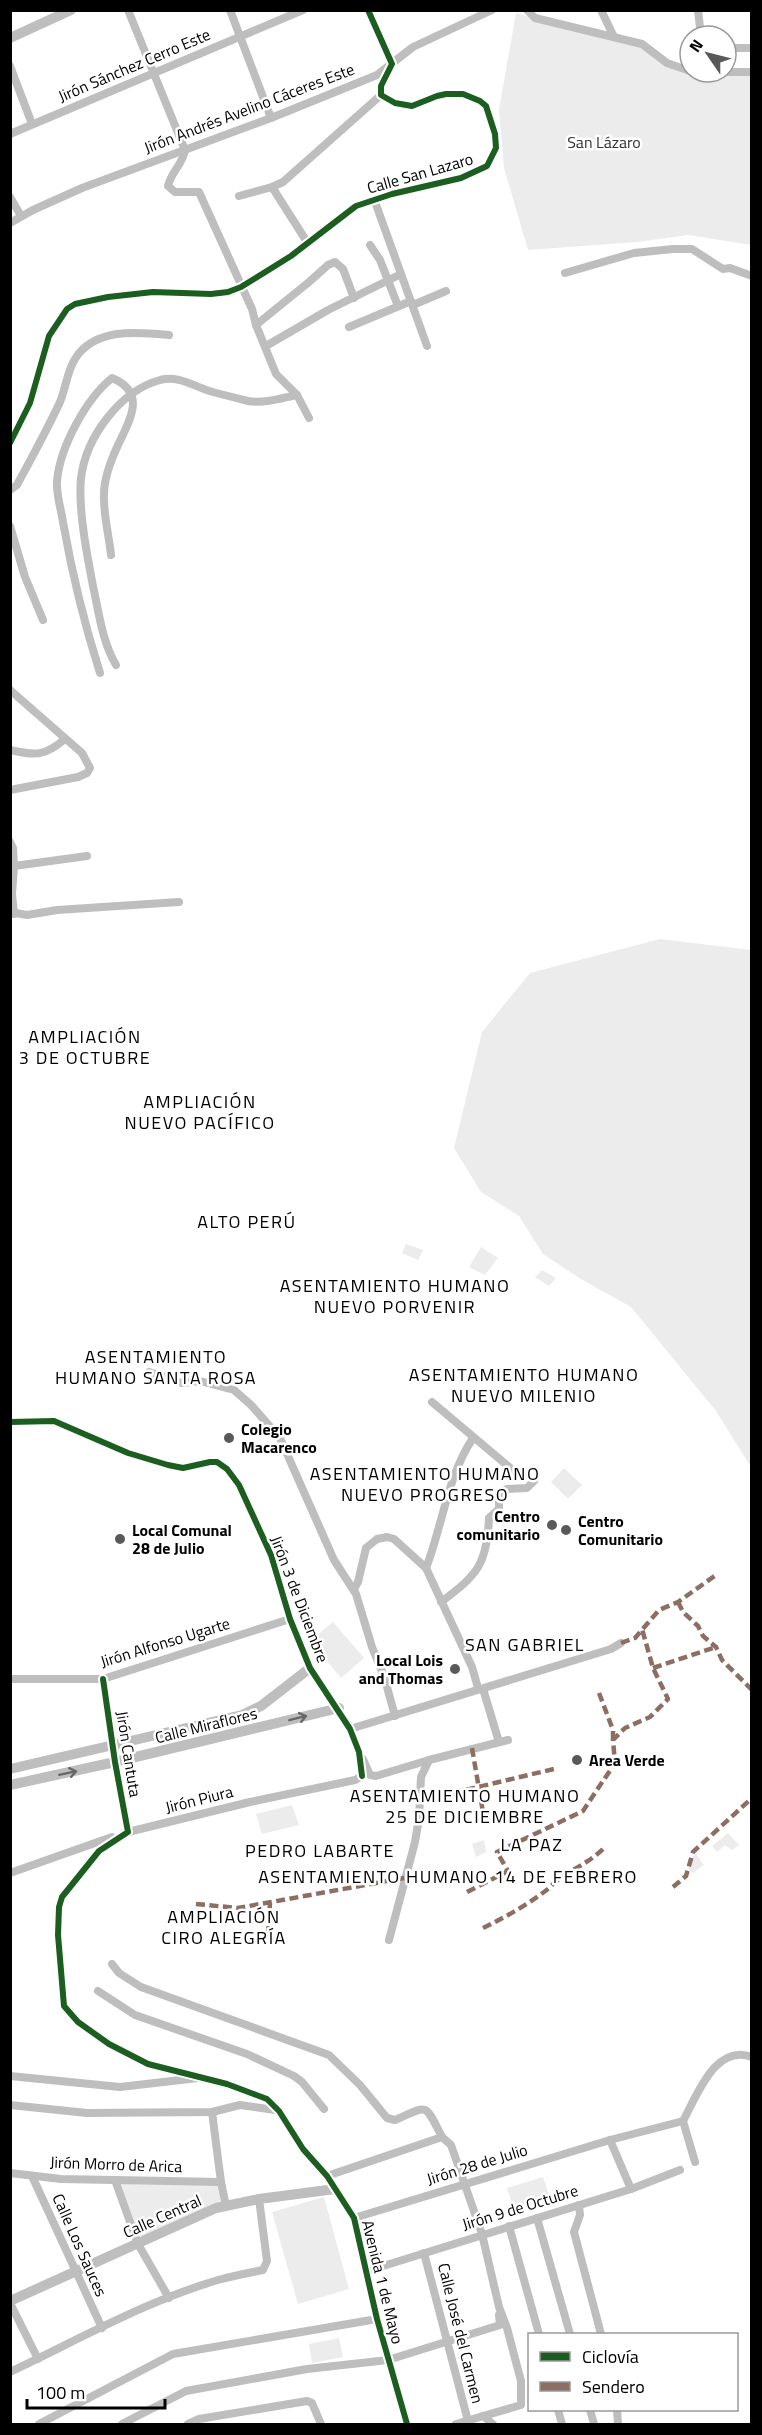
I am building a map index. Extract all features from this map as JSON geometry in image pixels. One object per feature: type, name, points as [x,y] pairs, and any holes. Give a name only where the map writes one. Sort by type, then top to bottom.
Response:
[{"type":"street","points":[[10,38],[71,10]]},
{"type":"street","points":[[128,10],[184,150],[184,159],[170,178],[168,186],[175,192],[199,192],[252,309],[276,374],[297,395],[309,418]]},
{"type":"street","points":[[230,10],[271,118]]},
{"type":"street","name":"Jirón Sánchez Cerro Este","points":[[10,134],[303,10]]},
{"type":"street","points":[[239,196],[283,182],[381,95],[381,86],[392,64],[368,10]]},
{"type":"street","name":"Jirón Andrés Avelino Cáceres Este","points":[[10,223],[82,188],[271,118],[377,75],[413,47],[492,10]]},
{"type":"street","points":[[527,10],[535,18],[613,35],[642,44],[667,63],[678,67]]},
{"type":"street","points":[[601,10],[613,35]]},
{"type":"street","points":[[10,66],[32,124]]},
{"type":"street","name":"Calle San Lazaro","points":[[10,443],[30,403],[49,336],[67,309],[75,304],[108,297],[179,292],[221,294],[242,287],[291,256],[350,210],[374,199],[476,173],[487,166],[496,148],[495,134],[486,106],[471,96],[437,96],[412,106],[395,103],[381,95]]},
{"type":"street","points":[[272,187],[307,242]]},
{"type":"street","points":[[10,196],[21,216]]},
{"type":"street","points":[[374,199],[427,346]]},
{"type":"street","points":[[370,245],[380,260],[398,306]]},
{"type":"street","points":[[565,273],[581,267],[612,261],[634,252],[692,249],[723,269],[730,268],[752,276]]},
{"type":"street","points":[[256,324],[334,262],[343,268],[354,298]]},
{"type":"street","points":[[266,346],[328,310],[401,274]]},
{"type":"street","points":[[349,327],[398,306],[446,291]]},
{"type":"street","points":[[10,490],[17,485],[54,414],[79,353],[97,340],[118,332],[169,335]]},
{"type":"street","points":[[100,673],[70,564],[57,481],[65,449],[81,415],[100,389],[112,378],[130,393],[134,405],[133,414],[107,472],[104,495],[111,555]]},
{"type":"street","points":[[116,665],[102,630],[88,559],[81,493],[81,476],[87,456],[112,411],[130,393],[173,378],[212,392],[249,401],[269,401],[297,395]]},
{"type":"street","points":[[10,526],[25,577],[43,620]]},
{"type":"street","points":[[10,690],[82,753],[90,768],[87,773],[50,784],[10,790]]},
{"type":"street","points":[[10,750],[37,755],[53,749],[65,739]]},
{"type":"street","points":[[10,842],[14,848],[12,913],[27,915],[57,909],[179,902]]},
{"type":"street","points":[[12,865],[87,856]]},
{"type":"street","points":[[149,1372],[182,1383],[200,1381],[234,1390],[251,1405],[280,1438],[334,1560],[354,1589],[384,1676],[395,1716]]},
{"type":"street","points":[[432,1402],[515,1472]]},
{"type":"street","name":"Jirón 3 de Diciembre","points":[[10,1422],[54,1421],[128,1453],[168,1465],[183,1468],[210,1462],[223,1465],[238,1485],[271,1555],[290,1618],[310,1668],[339,1708],[350,1729],[359,1752],[362,1776]]},
{"type":"street","points":[[426,1568],[454,1473],[473,1437]]},
{"type":"street","points":[[441,1602],[463,1586],[479,1568],[486,1551],[489,1518],[499,1509],[499,1493],[507,1489],[527,1488],[534,1481]]},
{"type":"street","points":[[354,1589],[358,1582],[366,1548],[377,1539],[387,1537],[394,1539],[426,1568],[481,1689],[499,1742]]},
{"type":"street","name":"Jirón Alfonso Ugarte","points":[[10,1679],[103,1679],[290,1618]]},
{"type":"street","points":[[350,1729],[610,1649],[621,1642]]},
{"type":"street","name":"Calle Miraflores","points":[[10,1769],[252,1712],[310,1668]]},
{"type":"street","name":"Jirón Cantuta","points":[[103,1679],[128,1832]]},
{"type":"street","name":"Calle Miraflores","points":[[10,1785],[339,1708]]},
{"type":"street","points":[[359,1752],[372,1776],[508,1740]]},
{"type":"street","points":[[389,1940],[415,1842],[421,1777],[429,1760]]},
{"type":"street","name":"Jirón Piura","points":[[10,1873],[128,1832],[250,1802],[355,1780],[362,1776]]},
{"type":"street","name":"Avenida 1 de Mayo","points":[[128,1832],[99,1851],[62,1896],[59,1907],[58,1935],[64,2006],[78,2022],[110,2044],[148,2064],[227,2084],[267,2099],[279,2111],[303,2149],[327,2176],[354,2218],[377,2319],[407,2424]]},
{"type":"street","points":[[112,1964],[124,1977],[141,1986],[329,2055],[360,2085],[387,2118],[395,2120],[419,2108],[429,2113],[442,2137],[451,2145],[482,2234],[499,2307],[521,2381],[521,2405],[456,2424]]},
{"type":"street","points":[[98,1991],[135,2015],[247,2054],[294,2076],[302,2082],[324,2109]]},
{"type":"street","points":[[695,2162],[683,2121],[696,2092],[726,2056],[735,2053],[752,2057]]},
{"type":"street","points":[[10,2076],[59,2083],[120,2087],[162,2084],[201,2077]]},
{"type":"street","points":[[10,2105],[87,2113],[212,2112],[240,2105],[279,2111]]},
{"type":"street","points":[[212,2112],[226,2206]]},
{"type":"street","name":"Jirón 28 de Julio","points":[[354,2218],[610,2140],[683,2121]]},
{"type":"street","points":[[327,2176],[442,2137]]},
{"type":"street","points":[[610,2140],[631,2189]]},
{"type":"street","name":"Jirón 9 de Octubre","points":[[367,2271],[631,2189],[680,2170]]},
{"type":"street","name":"Jirón Morro de Arica","points":[[10,2173],[61,2179],[221,2182]]},
{"type":"street","name":"Calle Los Sauces","points":[[32,2176],[102,2328]]},
{"type":"street","points":[[115,2180],[138,2244],[169,2298]]},
{"type":"street","name":"Calle Central","points":[[10,2302],[216,2208],[335,2188]]},
{"type":"street","points":[[10,2372],[169,2298],[217,2280],[263,2270],[267,2261],[259,2199]]},
{"type":"street","points":[[579,2205],[580,2215],[574,2232],[601,2333]]},
{"type":"street","points":[[537,2218],[570,2333]]},
{"type":"street","points":[[509,2226],[539,2333]]},
{"type":"street","name":"Calle José del Carmen","points":[[424,2253],[468,2421]]},
{"type":"street","points":[[10,2302],[38,2359]]},
{"type":"street","points":[[122,2424],[173,2397],[194,2390],[306,2369],[388,2360],[447,2342],[500,2325],[499,2307]]},
{"type":"street","points":[[39,2424],[173,2354],[377,2319]]},
{"type":"street","points":[[188,2424],[219,2415],[307,2401],[312,2403],[321,2424]]},
{"type":"street","points":[[483,2416],[493,2424]]},
{"type":"green space","name":"San Lázaro","points":[[516,13],[629,41],[678,66],[678,84],[738,84],[738,72],[751,72],[751,245],[688,235],[637,242],[528,250],[504,168],[499,109]]},
{"type":"green space","points":[[660,939],[751,950],[751,1467],[716,1411],[631,1307],[581,1279],[543,1254],[519,1216],[481,1192],[454,1148],[482,1032],[530,973]]},
{"type":"green space","points":[[406,1244],[423,1250],[418,1260],[402,1253]]},
{"type":"green space","points":[[481,1247],[498,1258],[485,1275],[469,1267]]},
{"type":"green space","points":[[542,1270],[556,1278],[549,1286],[535,1277]]},
{"type":"green space","points":[[564,1468],[582,1485],[568,1499],[551,1482]]},
{"type":"green space","points":[[333,1622],[364,1658],[341,1678],[310,1641]]},
{"type":"green space","points":[[292,1805],[299,1825],[262,1834],[256,1814]]},
{"type":"green space","points":[[728,1833],[739,1845],[732,1850],[725,1845],[717,1852],[712,1846]]},
{"type":"green space","points":[[484,1840],[486,1852],[476,1857],[472,1844]]},
{"type":"green space","points":[[695,1853],[704,1865],[692,1873],[688,1869]]},
{"type":"green space","points":[[543,2177],[550,2198],[514,2209],[507,2188]]},
{"type":"green space","points":[[120,2184],[219,2185],[221,2203],[141,2238]]},
{"type":"green space","points":[[324,2197],[349,2289],[298,2304],[272,2212]]},
{"type":"green space","points":[[339,2338],[343,2357],[312,2363],[309,2344]]},
{"type":"marked path","points":[[621,1643],[635,1638],[659,1610],[678,1602],[716,1575]]},
{"type":"marked path","points":[[678,1602],[683,1612],[698,1626],[703,1636],[716,1647],[722,1660],[752,1690]]},
{"type":"marked path","points":[[467,1892],[508,1871],[497,1852],[583,1811],[615,1763],[613,1740],[625,1728],[650,1717],[668,1699],[653,1668],[642,1629]]},
{"type":"marked path","points":[[653,1668],[716,1647]]},
{"type":"marked path","points":[[599,1693],[613,1730],[613,1740]]},
{"type":"marked path","points":[[472,1748],[484,1818]]},
{"type":"marked path","points":[[440,1796],[558,1768]]},
{"type":"marked path","points":[[673,1887],[686,1876],[693,1852],[752,1798]]},
{"type":"marked path","points":[[483,1928],[529,1902],[604,1848]]},
{"type":"marked path","points":[[196,1904],[238,1908],[404,1878]]},
{"type":"marked path","points":[[268,1935],[270,1903]]},
{"type":"cycle path","points":[[10,443],[30,403],[49,336],[67,309],[75,304],[108,297],[153,292],[211,294],[228,292],[241,287],[291,256],[356,206],[392,194],[461,178],[487,166],[496,148],[495,134],[486,106],[480,101],[463,94],[446,94],[412,106],[395,103],[381,95],[381,86],[392,64],[368,10]]},
{"type":"cycle path","points":[[10,1422],[54,1421],[128,1453],[168,1465],[183,1468],[217,1462],[227,1469],[239,1485],[271,1555],[290,1619],[310,1668],[350,1729],[359,1752],[362,1776]]},
{"type":"cycle path","points":[[103,1679],[128,1832],[99,1851],[62,1897],[59,1907],[58,1935],[64,2006],[78,2022],[109,2044],[148,2064],[227,2084],[267,2099],[279,2111],[303,2149],[327,2176],[354,2218],[377,2319],[407,2424]]},
{"type":"place","name":"Colegio Macarenco","points":[[229,1438]]},
{"type":"place","name":"Centro comunitario","points":[[552,1525]]},
{"type":"place","name":"Centro Comunitario","points":[[566,1530]]},
{"type":"place","name":"Local Comunal 28 de Julio","points":[[120,1539]]},
{"type":"place","name":"Local Lois and Thomas","points":[[455,1669]]},
{"type":"place","name":"Area Verde","points":[[577,1760]]},
{"type":"district","name":"AMPLIACIÓN 3 DE OCTUBRE","points":[[85,1047]]},
{"type":"district","name":"AMPLIACIÓN NUEVO PACÍFICO","points":[[200,1112]]},
{"type":"district","name":"ALTO PERÚ","points":[[247,1222]]},
{"type":"district","name":"ASENTAMIENTO HUMANO NUEVO PORVENIR","points":[[395,1296]]},
{"type":"district","name":"ASENTAMIENTO HUMANO SANTA ROSA","points":[[156,1367]]},
{"type":"district","name":"ASENTAMIENTO HUMANO NUEVO MILENIO","points":[[524,1385]]},
{"type":"district","name":"ASENTAMIENTO HUMANO NUEVO PROGRESO","points":[[425,1484]]},
{"type":"district","name":"SAN GABRIEL","points":[[525,1645]]},
{"type":"district","name":"ASENTAMIENTO HUMANO 25 DE DICIEMBRE","points":[[465,1806]]},
{"type":"district","name":"LA PAZ","points":[[532,1845]]},
{"type":"district","name":"PEDRO LABARTE","points":[[320,1851]]},
{"type":"district","name":"ASENTAMIENTO HUMANO 14 DE FEBRERO","points":[[448,1877]]},
{"type":"district","name":"AMPLIACIÓN CIRO ALEGRÍA","points":[[224,1927]]}]
